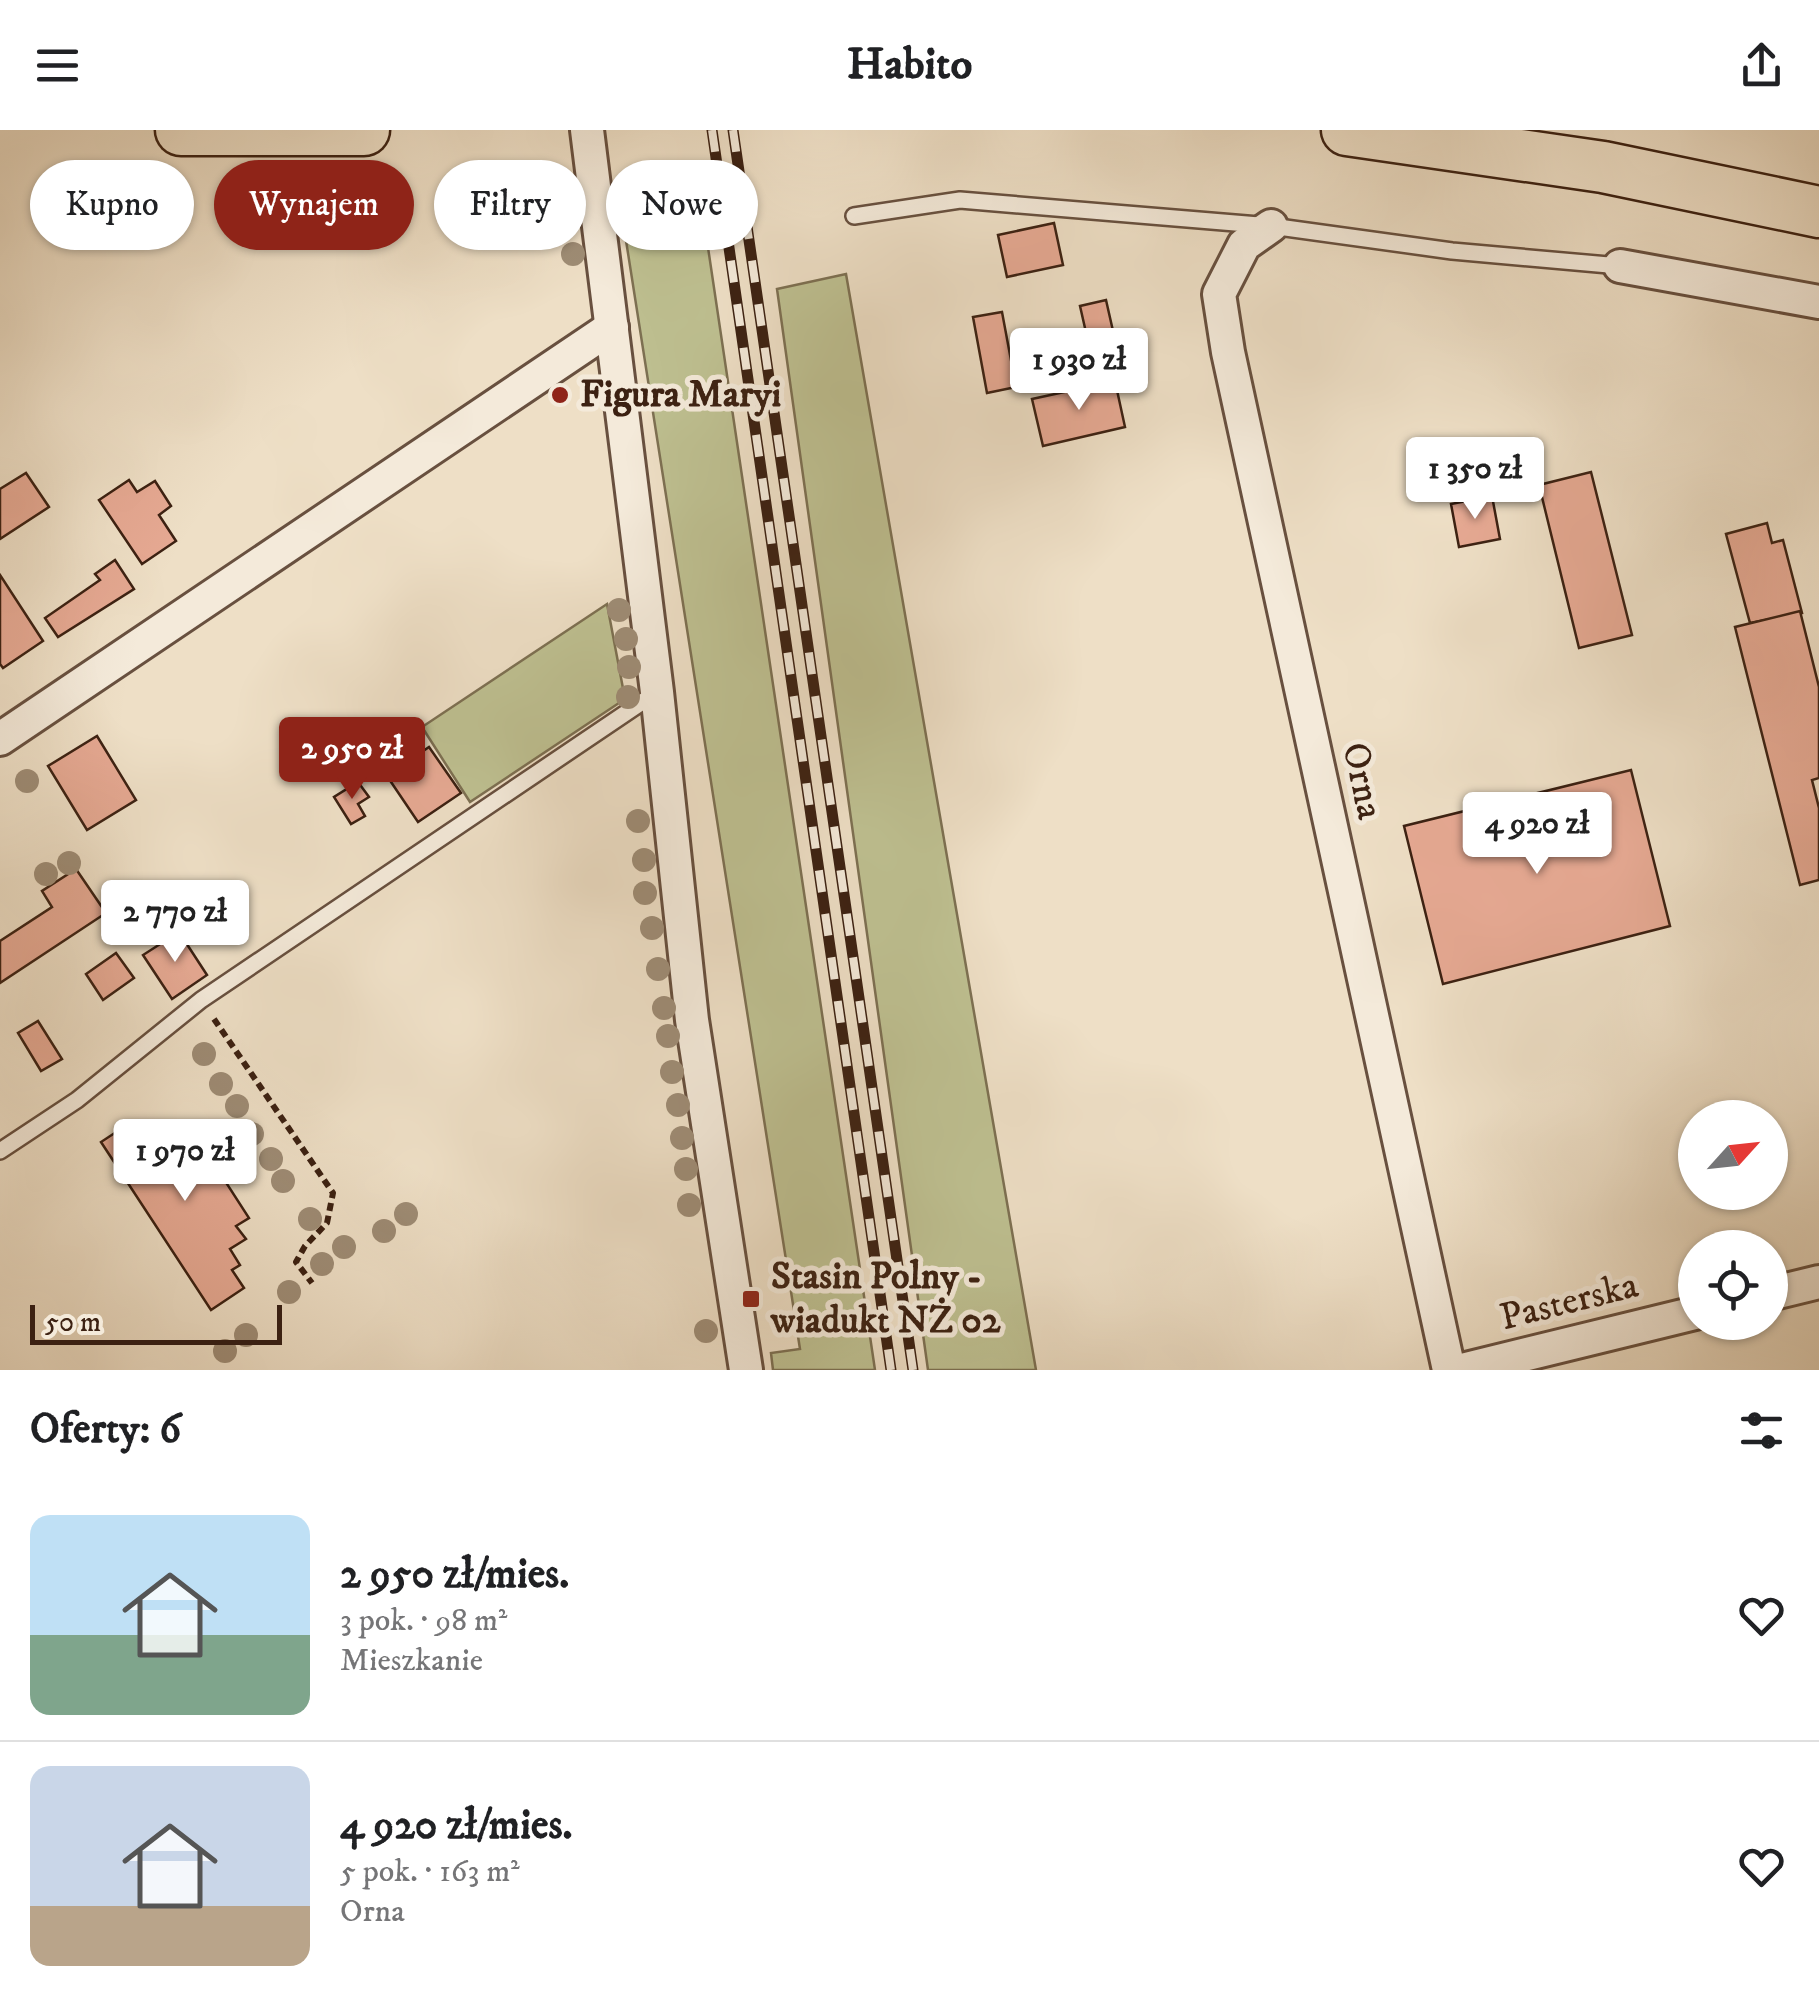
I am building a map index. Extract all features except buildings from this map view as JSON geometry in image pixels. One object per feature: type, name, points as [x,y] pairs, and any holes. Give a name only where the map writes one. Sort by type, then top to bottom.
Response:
[{"type":"main road","points":[[180,130],[364,130]]},
{"type":"main road","points":[[1347,130],[1603,166],[1819,212]]},
{"type":"street","points":[[587,130],[657,692],[692,1020],[746,1370]]},
{"type":"street","name":"Orna","points":[[1270,226],[1244,245],[1219,294],[1222,314],[1449,1370]]},
{"type":"street","points":[[1620,266],[1819,302]]},
{"type":"street","points":[[0,738],[612,327]]},
{"type":"street","points":[[1788,1290],[1819,1282]]},
{"type":"street","name":"Pasterska","points":[[1462,1370],[1678,1317]]},
{"type":"lane","points":[[854,216],[960,200],[1270,226],[1452,251],[1620,266]]},
{"type":"lane","points":[[0,1150],[77,1100],[201,1000],[657,692]]},
{"type":"path","points":[[201,1000],[334,1193],[327,1223],[296,1262],[312,1282]]},
{"type":"green space","points":[[628,250],[708,250],[875,1370],[773,1370],[771,1353],[800,1349]]},
{"type":"green space","points":[[846,274],[1036,1370],[928,1370],[777,289]]},
{"type":"green space","points":[[607,604],[625,699],[470,802],[422,727]]},
{"type":"railway","points":[[712,130],[891,1370]]},
{"type":"railway","points":[[733,130],[913,1370]]},
{"type":"place","name":"Figura Maryi","points":[[560,395]]},
{"type":"place","name":"Stasin Polny - wiadukt NŻ 02","points":[[751,1299]]}]
